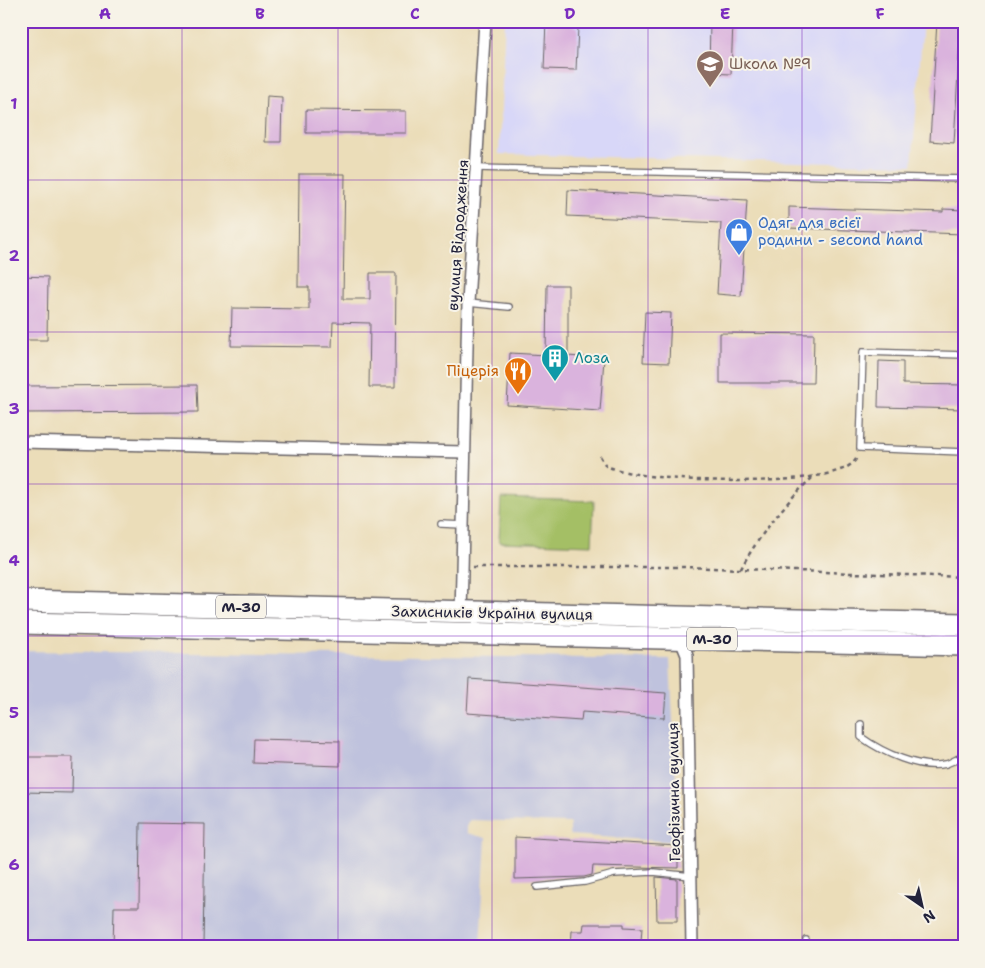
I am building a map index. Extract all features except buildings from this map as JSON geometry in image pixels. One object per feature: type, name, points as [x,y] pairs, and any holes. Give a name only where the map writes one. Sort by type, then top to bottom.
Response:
[{"type":"highway","name":"Захисників України вулиця","points":[[21,601],[964,624]]},
{"type":"highway","name":"Захисників України вулиця","points":[[21,623],[964,645]]},
{"type":"street","name":"вулиця Відродження","points":[[460,633],[468,303],[485,21]]},
{"type":"street","points":[[21,442],[464,452]]},
{"type":"street","name":"Геофізична вулиця","points":[[680,638],[687,655],[692,947]]},
{"type":"lane","points":[[477,168],[964,179]]},
{"type":"lane","points":[[468,303],[509,307]]},
{"type":"lane","points":[[964,355],[863,352],[860,448],[964,452]]},
{"type":"lane","points":[[440,524],[463,525]]},
{"type":"lane","points":[[861,724],[861,737],[875,747],[902,757],[926,764],[945,764],[964,756]]},
{"type":"lane","points":[[537,887],[585,882],[614,874],[643,872],[691,876]]},
{"type":"path","points":[[600,456],[606,466],[618,470],[660,477],[768,481],[813,477],[848,468],[856,460],[860,448]]},
{"type":"path","points":[[741,569],[768,528],[801,488],[813,477]]},
{"type":"path","points":[[462,567],[741,569],[964,577]]},
{"type":"shaded area","name":"Школа №9","points":[[505,21],[923,21],[912,165],[499,154]]},
{"type":"shaded area","points":[[21,651],[670,659],[679,842],[570,835],[570,823],[470,820],[467,823],[467,833],[486,838],[480,947],[21,947]]},
{"type":"green space","points":[[501,498],[594,501],[592,545],[499,542]]},
{"type":"place","name":"Школа №9","points":[[710,88]]},
{"type":"place","name":"Одяг для всієї родини - second hand","points":[[739,256]]},
{"type":"place","name":"Лоза","points":[[555,382]]},
{"type":"place","name":"Піцерія","points":[[518,395]]}]
